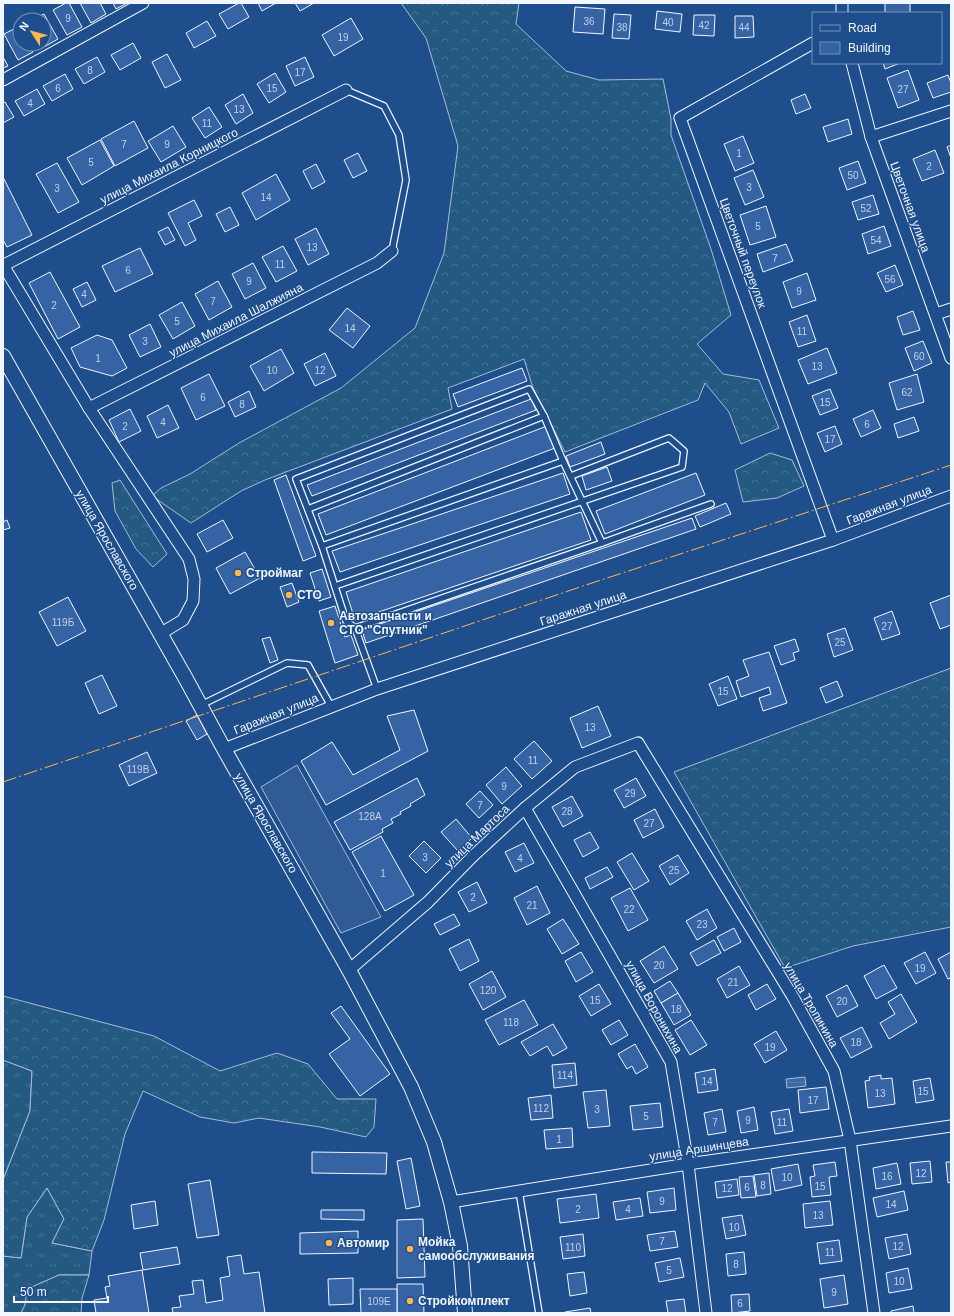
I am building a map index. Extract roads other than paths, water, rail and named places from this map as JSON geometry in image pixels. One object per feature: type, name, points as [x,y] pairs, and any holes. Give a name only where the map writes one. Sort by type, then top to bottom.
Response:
[{"type":"street","points":[[3,80],[143,3]]},
{"type":"street","name":"Цветочный переулок","points":[[812,44],[680,118],[833,540]]},
{"type":"street","name":"Цветочная улица","points":[[852,64],[871,137],[951,358]]},
{"type":"street","name":"улица Михаила Корницкого","points":[[3,265],[346,90]]},
{"type":"street","points":[[871,137],[951,110]]},
{"type":"street","name":"улица Михаила Шалжияна","points":[[89,408],[378,263],[392,250]]},
{"type":"street","points":[[3,265],[89,408],[189,559],[194,578],[193,601],[183,620],[160,634]]},
{"type":"street","points":[[936,314],[951,309]]},
{"type":"street","name":"улица Ярославского","points":[[3,356],[349,970],[411,1087],[434,1142],[451,1202],[460,1246],[465,1313]]},
{"type":"street","name":"Гаражная улица","points":[[224,749],[377,689],[833,540],[951,496]]},
{"type":"street","name":"улица Мартоса","points":[[349,970],[428,902],[473,856],[525,808],[575,767],[638,743]]},
{"type":"street","name":"улица Тропинина","points":[[638,743],[793,997],[834,1071],[850,1140],[874,1313]]},
{"type":"street","name":"улица Воронихина","points":[[525,808],[671,1062],[688,1164],[706,1313]]},
{"type":"street","name":"улица Аршинцева","points":[[451,1202],[688,1164],[951,1126]]},
{"type":"lane","points":[[346,90],[384,106],[399,135],[406,180],[392,250]]},
{"type":"lane","points":[[377,689],[355,628],[346,621],[322,546],[296,479],[529,389],[544,416],[563,461],[602,543]]},
{"type":"lane","points":[[308,509],[544,416]]},
{"type":"lane","points":[[335,586],[682,468],[684,450],[669,438],[571,476]]},
{"type":"lane","points":[[322,546],[563,461]]},
{"type":"lane","points":[[355,628],[711,504]]},
{"type":"lane","points":[[200,705],[287,663],[308,665],[331,706]]},
{"type":"lane","points":[[519,1191],[539,1313]]},
{"type":"place","name":"Строймаг","points":[[238,573]]},
{"type":"place","name":"СТО","points":[[289,595]]},
{"type":"place","name":"Автозапчасти и СТО \"Спутник\"","points":[[331,623]]},
{"type":"place","name":"Автомир","points":[[329,1243]]},
{"type":"place","name":"Мойка самообслуживания","points":[[410,1249]]},
{"type":"place","name":"Стройкомплект","points":[[410,1301]]}]
